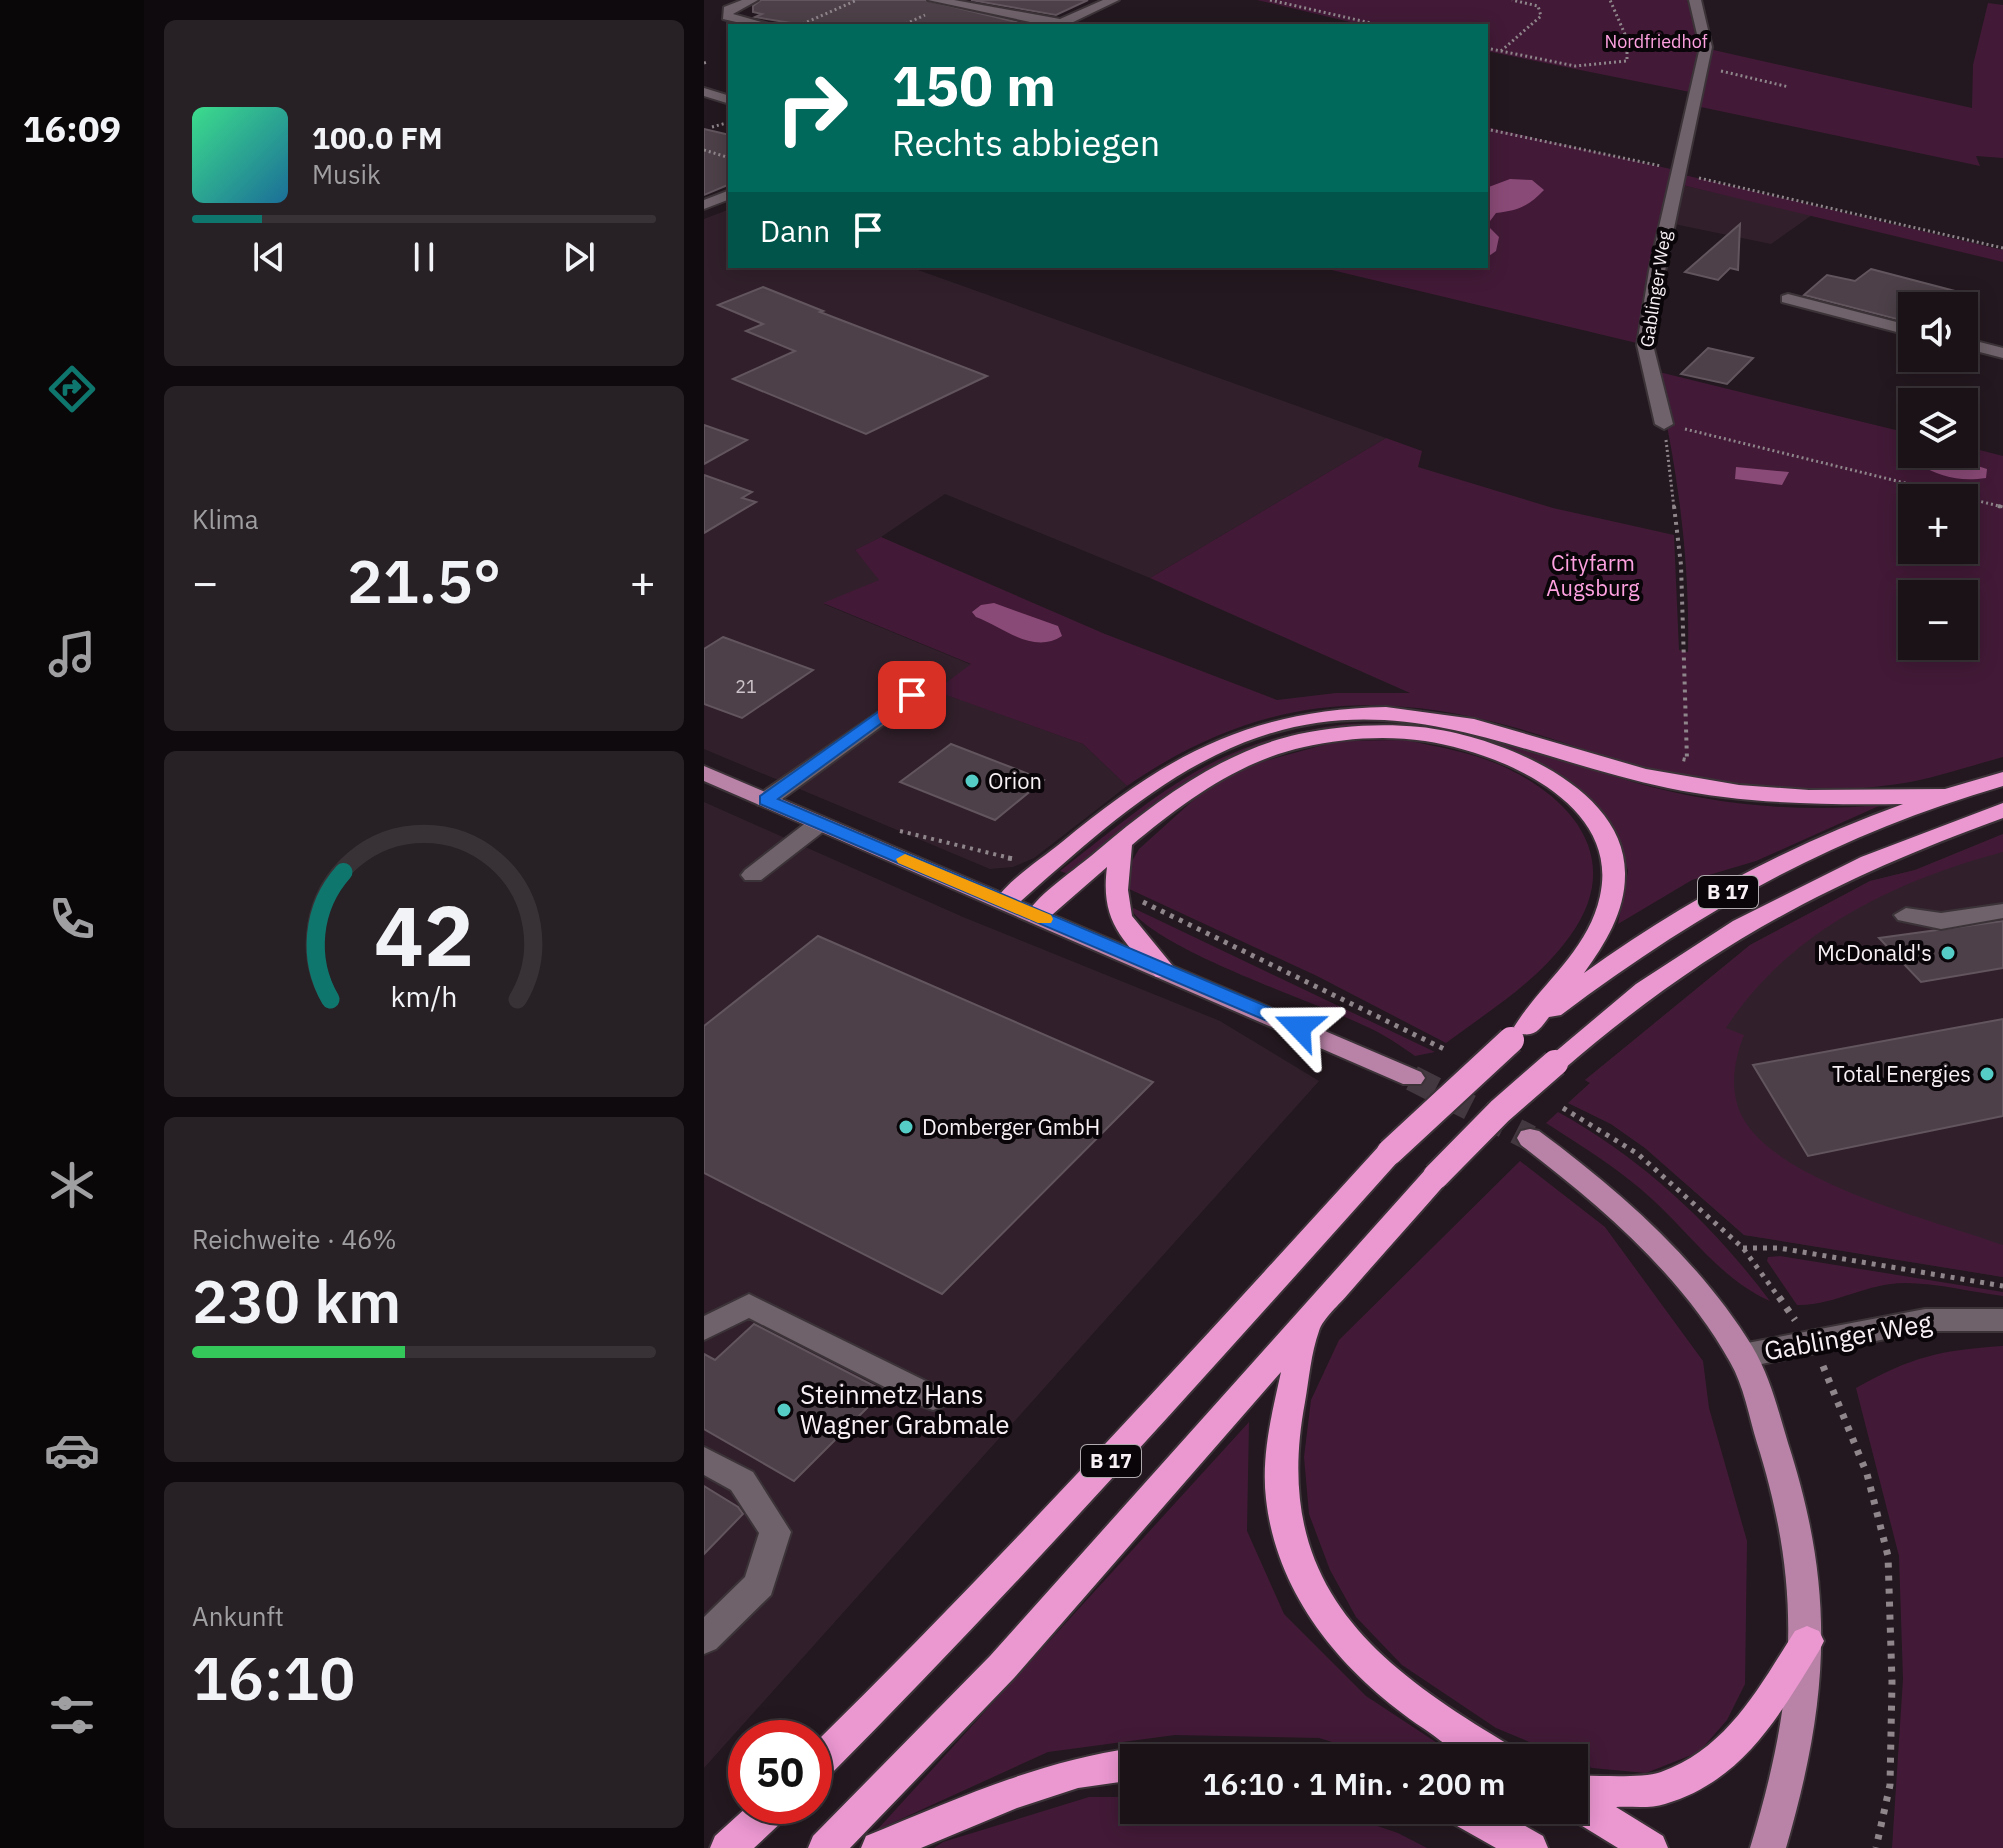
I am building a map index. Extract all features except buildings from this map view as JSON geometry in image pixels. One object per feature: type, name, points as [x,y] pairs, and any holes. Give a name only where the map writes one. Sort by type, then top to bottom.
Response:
[{"type":"highway","points":[[1005,903],[1123,808],[1207,751],[1285,724],[1340,717],[1394,714],[1443,719],[1665,780],[1738,794],[1814,799],[1951,796]]},
{"type":"highway","points":[[1037,916],[1207,780],[1261,753],[1301,741],[1366,732],[1421,734],[1474,745],[1521,762],[1559,784],[1589,810],[1608,843],[1614,872],[1609,908],[1588,951],[1519,1034]]},
{"type":"highway","name":"B 17","points":[[832,1750],[949,1633],[1098,1475],[1390,1152],[1519,1034],[1639,945],[1704,904],[1841,838],[2003,779]]},
{"type":"highway","name":"B 17","points":[[826,1848],[1002,1667],[1305,1322],[1436,1176],[1500,1111],[1608,1017],[1740,926],[1887,853],[2003,810]]},
{"type":"highway","points":[[1121,846],[1115,906],[1121,923],[1165,971]]},
{"type":"highway","points":[[1305,1322],[1283,1455],[1282,1499],[1292,1548],[1317,1603],[1350,1649],[1398,1693],[1479,1744]]},
{"type":"highway","points":[[1588,1792],[1662,1789],[1722,1758],[1755,1723],[1807,1641]]},
{"type":"highway","points":[[879,1848],[1013,1793],[1078,1772],[1120,1766]]},
{"type":"highway","points":[[1588,1810],[1650,1848]]},
{"type":"highway","points":[[728,1848],[754,1824]]},
{"type":"highway","points":[[1486,1827],[1530,1848]]},
{"type":"main road","points":[[704,773],[1412,1078]]},
{"type":"main road","points":[[1530,1138],[1586,1179],[1665,1255],[1742,1356],[1798,1525],[1808,1608],[1801,1730],[1768,1848]]},
{"type":"street","points":[[752,0],[728,10],[727,16],[761,24]]},
{"type":"street","points":[[934,0],[1058,24],[1113,0]]},
{"type":"street","name":"Gablinger Weg","points":[[1664,424],[1645,345],[1657,271],[1706,47],[1695,0]]},
{"type":"street","points":[[704,92],[728,99]]},
{"type":"street","points":[[704,205],[728,195]]},
{"type":"street","points":[[1788,299],[1898,327]]},
{"type":"street","points":[[1978,347],[2003,353]]},
{"type":"street","points":[[766,800],[912,695]]},
{"type":"street","points":[[753,875],[820,823]]},
{"type":"street","points":[[1906,915],[1941,921],[2003,911]]},
{"type":"street","points":[[704,1329],[749,1305],[933,1398]]},
{"type":"street","name":"Gablinger Weg","points":[[1742,1356],[1925,1320],[2003,1320]]},
{"type":"street","points":[[704,1460],[742,1481],[775,1532],[759,1585],[704,1639]]},
{"type":"path","points":[[803,24],[857,0]]},
{"type":"path","points":[[1270,0],[1375,24]]},
{"type":"path","points":[[1501,51],[1541,16],[1538,6],[1512,0]]},
{"type":"path","points":[[1488,48],[1582,65],[1614,66],[1627,61],[1627,39],[1610,0]]},
{"type":"path","points":[[1701,66],[1789,87]]},
{"type":"path","points":[[712,127],[728,123]]},
{"type":"path","points":[[1488,129],[2003,248]]},
{"type":"path","points":[[704,150],[728,157]]},
{"type":"path","points":[[1687,760],[1681,565],[1664,424],[2003,507]]},
{"type":"path","points":[[887,830],[935,836],[976,851],[1016,860]]},
{"type":"path","points":[[1142,902],[1444,1049]]},
{"type":"path","points":[[1563,1108],[1638,1154],[1743,1248],[1813,1343],[1867,1474],[1888,1556],[1892,1682],[1890,1785],[1876,1848]]},
{"type":"path","points":[[1743,1248],[1779,1248],[2003,1286]]},
{"type":"shaded area","points":[[1510,179],[1532,180],[1544,190],[1522,207],[1496,213],[1488,224],[1488,187]]},
{"type":"shaded area","points":[[1678,184],[1812,215],[1771,244],[1674,224]]},
{"type":"shaded area","points":[[728,210],[728,268],[913,268],[1386,438],[1150,578],[945,494],[881,537],[855,550],[880,580],[824,604],[972,665],[936,691],[1083,744],[1127,786],[1034,858],[1013,867],[990,869],[704,749],[704,219]]},
{"type":"shaded area","points":[[1488,226],[1499,237],[1496,251],[1488,257]]},
{"type":"shaded area","points":[[1978,466],[1987,469],[1986,478],[1967,479],[1926,468]]},
{"type":"shaded area","points":[[1736,467],[1789,472],[1782,485],[1735,479]]},
{"type":"shaded area","points":[[994,603],[1058,626],[1062,636],[1051,641],[1029,641],[976,617],[972,612],[981,605]]},
{"type":"shaded area","name":"Domberger GmbH","points":[[704,802],[963,917],[1220,1021],[1319,1081],[747,1720],[728,1720],[728,1741],[704,1768]]},
{"type":"shaded area","points":[[2003,834],[2003,1277],[1744,1235],[1645,1148],[1611,1124],[1568,1103],[1590,1083],[1585,1080],[1750,945],[1870,881],[1915,870]]},
{"type":"green space","name":"Nordfriedhof","points":[[1257,0],[1687,0],[1701,46],[1690,92],[1488,51],[1488,24],[1359,24]]},
{"type":"green space","points":[[1988,3],[2003,5],[2003,158],[1976,156],[1980,166],[1696,106],[1709,49],[1972,108],[1973,65]]},
{"type":"green space","points":[[1488,127],[1675,170],[1645,345],[1323,268],[1488,268]]},
{"type":"green space","points":[[1680,174],[2003,250],[2003,262],[1678,184]]},
{"type":"green space","name":"Cityfarm Augsburg","points":[[1655,371],[1898,431],[1898,468],[1978,468],[1978,450],[2003,456],[2003,757],[1898,784],[1847,789],[1769,789],[1670,774],[1513,727],[1460,715],[1409,707],[1360,705],[1312,709],[1266,719],[1220,735],[1173,757],[1127,786],[1083,744],[935,691],[971,664],[823,603],[879,580],[855,550],[881,537],[1105,634],[1277,700],[1336,693],[1410,693],[1150,578],[1386,438],[1422,451],[1418,467],[1553,508],[1674,535],[1679,650],[1688,652],[1687,582],[1676,475]]},
{"type":"green space","points":[[1348,724],[1423,727],[1458,733],[1664,790],[1725,801],[1819,808],[1881,805],[1756,861],[1692,880],[1618,924],[1628,871],[1621,843],[1607,820],[1560,774],[1495,744],[1453,734],[1311,732],[1251,748],[1183,784],[1068,874],[1060,871],[1160,794],[1225,757],[1261,742],[1302,731]]},
{"type":"green space","points":[[1406,740],[1477,757],[1527,779],[1550,795],[1569,814],[1583,834],[1592,857],[1593,882],[1586,908],[1570,936],[1528,981],[1446,1043],[1317,976],[1127,888],[1132,861],[1139,849],[1199,795],[1227,778],[1254,764],[1338,741]]},
{"type":"green space","points":[[2003,834],[2003,852],[1922,878],[1884,895],[1812,938],[1780,964],[1751,994],[1726,1028],[1744,1035],[1735,1068],[1737,1102],[1746,1123],[1766,1145],[1794,1165],[1864,1198],[2003,1245],[2003,1277],[1744,1235],[1645,1148],[1611,1124],[1568,1103],[1590,1083],[1585,1080],[1750,945],[1870,881],[1915,870]]},
{"type":"green space","points":[[1129,906],[1435,1052],[1415,1056],[1370,1028],[1199,956],[1143,922]]},
{"type":"green space","points":[[1558,1112],[1619,1151],[1674,1195],[1724,1246],[1770,1301],[1722,1269],[1628,1179],[1546,1123]]},
{"type":"green space","points":[[1520,1161],[1605,1227],[1703,1361],[1709,1408],[1747,1541],[1745,1684],[1727,1720],[1699,1752],[1646,1773],[1592,1768],[1588,1766],[1588,1744],[1534,1744],[1496,1728],[1402,1665],[1356,1617],[1330,1570],[1309,1514],[1304,1457],[1311,1400],[1339,1340]]},
{"type":"green space","points":[[1780,1256],[2003,1292],[2003,1296],[1905,1283],[1877,1287],[1824,1302],[1797,1305],[1767,1261],[1768,1257]]},
{"type":"green space","points":[[2003,1346],[2003,1848],[1892,1848],[1903,1679],[1899,1556],[1856,1388],[1926,1357]]},
{"type":"green space","points":[[1249,1422],[1247,1531],[1284,1614],[1366,1696],[1439,1744],[1338,1744],[1319,1738],[1175,1735],[1048,1752],[877,1830]]},
{"type":"green space","points":[[1089,1797],[1120,1797],[1120,1824],[1371,1824],[1427,1848],[934,1848],[943,1842]]},
{"type":"tunnel","points":[[1412,1078],[1530,1138]]},
{"type":"slow traffic","points":[[905,859],[1044,919]]},
{"type":"place","name":"Orion","points":[[972,781]]},
{"type":"place","name":"McDonald's","points":[[1948,953]]},
{"type":"place","name":"Total Energies","points":[[1987,1074]]},
{"type":"place","name":"Domberger GmbH","points":[[906,1127]]},
{"type":"place","name":"Steinmetz Hans Wagner Grabmale","points":[[784,1410]]},
{"type":"route","points":[[912,695],[766,800],[1299,1027]]}]
